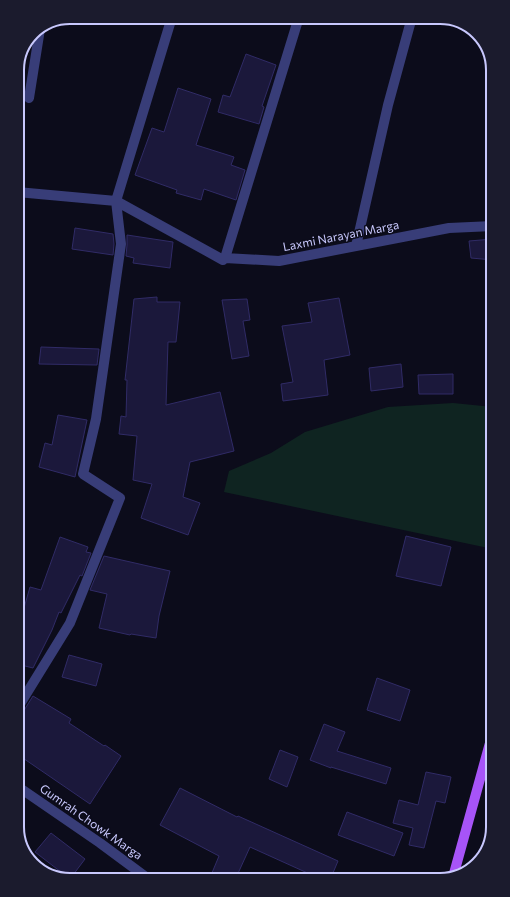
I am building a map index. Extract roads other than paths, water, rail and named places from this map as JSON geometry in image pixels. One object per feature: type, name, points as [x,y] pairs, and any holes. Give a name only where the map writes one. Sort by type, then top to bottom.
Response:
[{"type":"main road","points":[[455,870],[486,757]]},
{"type":"street","points":[[24,698],[70,622],[120,498],[84,474],[96,419],[121,244],[116,201],[170,24]]},
{"type":"street","points":[[225,258],[297,24]]},
{"type":"street","points":[[356,246],[388,105],[410,24]]},
{"type":"street","points":[[29,98],[39,36]]},
{"type":"street","name":"Laxmi Narayan Marga","points":[[24,193],[116,201],[223,260],[225,258],[279,262],[449,228],[486,226]]},
{"type":"street","name":"Gumrah Chowk Marga","points":[[24,791],[141,873]]}]
